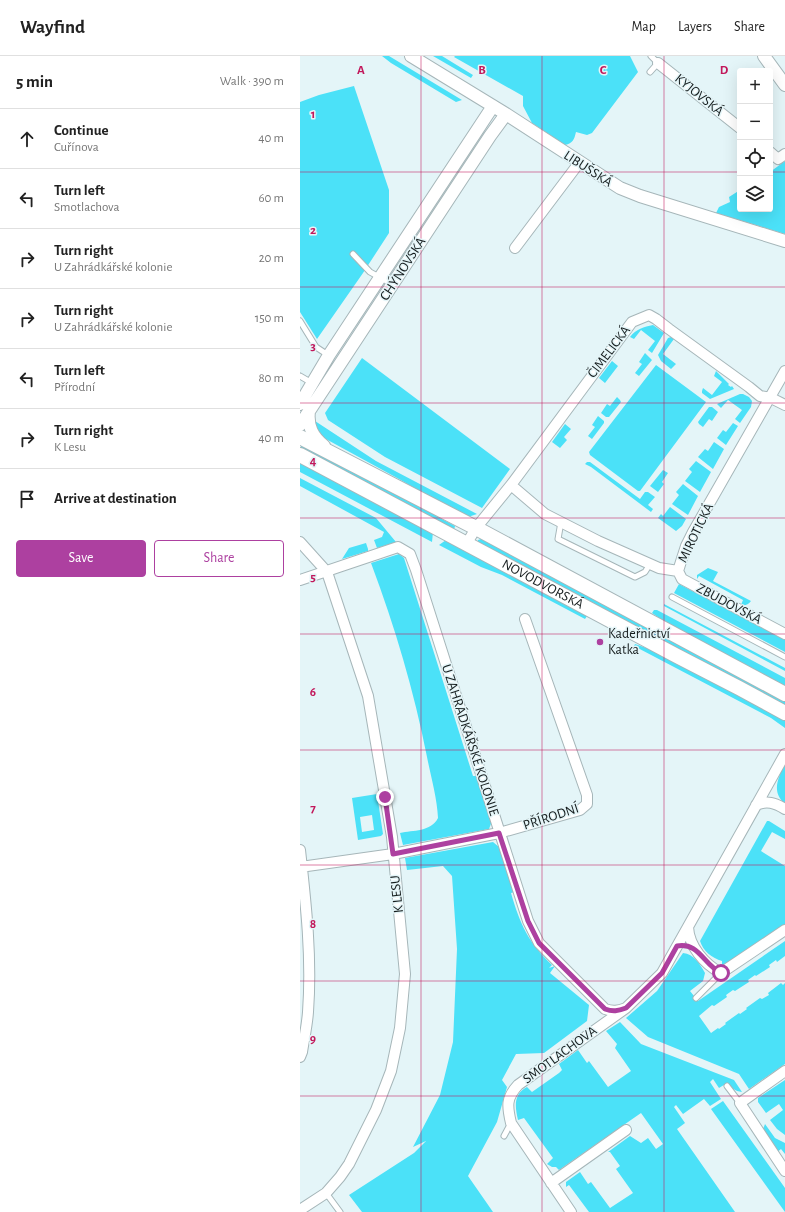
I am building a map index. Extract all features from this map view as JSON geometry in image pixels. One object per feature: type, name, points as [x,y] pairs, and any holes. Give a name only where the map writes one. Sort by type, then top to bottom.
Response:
[{"type":"main road","name":"NOVODVORSKÁ","points":[[300,437],[476,528],[785,694]]},
{"type":"main road","name":"NOVODVORSKÁ","points":[[300,455],[785,713]]},
{"type":"street","name":"LIBUŠSKÁ","points":[[411,56],[506,114],[579,163],[620,188],[640,196],[785,241]]},
{"type":"street","points":[[764,56],[785,85]]},
{"type":"street","name":"KYJOVSKÁ","points":[[654,59],[737,126]]},
{"type":"street","name":"CHÝNOVSKÁ","points":[[300,425],[312,383],[493,106]]},
{"type":"street","name":"CHÝNOVSKÁ","points":[[305,408],[393,285],[490,136],[506,114]]},
{"type":"street","points":[[773,155],[778,159],[785,154]]},
{"type":"street","points":[[516,248],[579,163]]},
{"type":"street","name":"ČIMELICKÁ","points":[[476,528],[632,322],[649,315],[760,396],[771,398]]},
{"type":"street","name":"MIROTICKÁ","points":[[510,485],[545,514],[598,541],[659,568],[678,571],[686,546],[785,372]]},
{"type":"street","points":[[771,398],[785,405]]},
{"type":"street","points":[[305,408],[314,436],[334,454]]},
{"type":"street","points":[[467,543],[476,528]]},
{"type":"street","name":"K LESU","points":[[300,542],[327,572],[368,696],[392,837],[405,974],[400,1028],[391,1071],[376,1110],[349,1164],[326,1193],[300,1210]]},
{"type":"street","name":"U ZAHRÁDKÁŘSKÉ KOLONIE","points":[[327,572],[398,547],[410,554],[528,921],[539,943],[605,1009],[618,1011],[626,1008]]},
{"type":"street","name":"ZBUDOVSKÁ","points":[[678,571],[682,579],[785,634]]},
{"type":"street","points":[[300,580],[327,572]]},
{"type":"street","name":"PŘÍRODNÍ","points":[[301,867],[393,854],[499,833],[580,810],[587,804],[587,795],[525,619]]},
{"type":"street","name":"SMOTLACHOVA","points":[[571,1212],[511,1123],[508,1113],[510,1093],[518,1085],[626,1008],[662,973],[785,754]]},
{"type":"street","points":[[773,776],[771,796],[775,803]]},
{"type":"street","points":[[756,805],[766,802],[775,803],[785,809]]},
{"type":"street","points":[[300,850],[308,929],[310,970],[308,1014],[300,1057]]},
{"type":"street","points":[[688,927],[689,935],[695,949],[702,958],[721,973],[785,930]]},
{"type":"street","points":[[677,946],[684,945],[695,949]]},
{"type":"street","points":[[785,1071],[740,1103],[785,1171]]},
{"type":"street","points":[[551,1183],[626,1130]]},
{"type":"lane","points":[[650,72],[654,59]]},
{"type":"lane","points":[[353,254],[370,272],[393,285]]},
{"type":"lane","points":[[300,321],[316,347],[329,355]]},
{"type":"lane","points":[[300,376],[312,383]]},
{"type":"lane","points":[[561,522],[558,539],[635,577],[645,572],[650,564]]},
{"type":"lane","points":[[672,597],[785,657]]},
{"type":"lane","points":[[696,998],[721,973]]},
{"type":"lane","points":[[727,1086],[740,1103]]},
{"type":"lane","points":[[504,1136],[511,1123]]},
{"type":"lane","points":[[326,1193],[340,1212]]},
{"type":"shaded area","points":[[382,56],[389,56],[462,100],[456,102]]},
{"type":"shaded area","points":[[433,56],[442,56],[473,75],[471,78]]},
{"type":"shaded area","points":[[630,56],[638,72],[592,133],[587,135],[576,132],[573,141],[565,145],[532,123],[523,106],[523,96],[454,57]]},
{"type":"shaded area","points":[[354,86],[389,190],[389,233],[317,339],[300,312],[300,102],[319,95]]},
{"type":"shaded area","points":[[785,161],[785,234],[716,213],[719,207],[730,202],[729,197],[737,192],[737,212],[773,212],[773,170]]},
{"type":"shaded area","points":[[653,325],[664,333],[652,353],[648,350],[655,341],[641,330],[634,339],[630,337],[638,330]]},
{"type":"shaded area","points":[[671,337],[674,339],[663,354],[676,364],[671,369],[661,361],[658,355],[668,338]]},
{"type":"shaded area","points":[[645,353],[652,360],[639,376],[635,373],[642,364],[639,362]]},
{"type":"shaded area","points":[[362,358],[510,469],[482,508],[385,457],[328,420],[325,413]]},
{"type":"shaded area","points":[[612,361],[618,366],[605,383],[599,378]]},
{"type":"shaded area","points":[[656,365],[706,402],[640,491],[638,491],[590,455],[589,452]]},
{"type":"shaded area","points":[[716,371],[729,384],[728,385],[731,387],[732,386],[734,389],[710,399],[702,393],[702,391],[703,388],[712,395],[722,382],[714,376]]},
{"type":"shaded area","points":[[740,394],[749,397],[752,401],[751,407],[740,423],[735,419],[742,410],[728,400],[721,408],[717,404]]},
{"type":"shaded area","points":[[617,397],[621,402],[609,417],[606,417],[601,413],[607,404],[610,406]]},
{"type":"shaded area","points":[[709,407],[712,407],[718,412],[712,421],[709,419],[703,427],[698,422]]},
{"type":"shaded area","points":[[598,416],[604,421],[604,423],[592,439],[588,436],[595,427],[592,425]]},
{"type":"shaded area","points":[[315,421],[376,461],[477,514],[468,517],[461,515],[324,438],[320,434]]},
{"type":"shaded area","points":[[733,423],[738,426],[726,445],[717,438],[723,430],[726,432]]},
{"type":"shaded area","points":[[565,424],[571,429],[564,437],[567,440],[560,448],[552,442]]},
{"type":"shaded area","points":[[714,442],[724,449],[713,469],[698,457],[705,449],[708,451]]},
{"type":"shaded area","points":[[304,445],[455,526],[454,530],[301,449],[301,446]]},
{"type":"shaded area","points":[[696,461],[711,472],[700,492],[685,481],[692,472],[689,469]]},
{"type":"shaded area","points":[[300,462],[433,532],[432,542],[300,472]]},
{"type":"shaded area","points":[[590,462],[640,499],[645,492],[648,492],[655,497],[648,505],[653,509],[651,512],[585,464]]},
{"type":"shaded area","points":[[663,470],[668,473],[662,482],[664,484],[658,492],[650,486]]},
{"type":"shaded area","points":[[300,478],[376,518],[396,542],[377,548],[374,540],[382,537],[384,532],[300,486]]},
{"type":"shaded area","points":[[683,484],[698,496],[688,515],[672,504],[679,495],[676,492]]},
{"type":"shaded area","points":[[670,507],[686,519],[682,526],[676,531],[658,518],[661,514],[663,516]]},
{"type":"shaded area","points":[[481,539],[785,700],[785,706],[477,543],[478,540]]},
{"type":"shaded area","points":[[446,540],[587,616],[585,619],[502,575],[481,567],[439,545]]},
{"type":"shaded area","points":[[366,543],[368,551],[342,559],[349,548]]},
{"type":"shaded area","points":[[399,554],[404,558],[473,776],[476,776],[492,821],[489,829],[403,845],[400,833],[426,828],[435,823],[438,818],[434,788],[410,683],[396,635],[371,563]]},
{"type":"shaded area","points":[[708,568],[718,572],[713,581],[751,601],[746,605],[741,605],[743,600],[699,576],[697,579],[697,575]]},
{"type":"shaded area","points":[[679,584],[785,640],[785,652],[674,593]]},
{"type":"shaded area","points":[[664,604],[785,668],[785,671],[664,606]]},
{"type":"shaded area","points":[[654,610],[657,610],[785,678],[785,687],[675,629],[652,613]]},
{"type":"shaded area","points":[[635,644],[661,653],[785,720],[785,728],[771,718],[634,646]]},
{"type":"shaded area","points":[[785,764],[785,804],[778,795],[777,785]]},
{"type":"shaded area","points":[[377,794],[383,834],[381,836],[358,840],[352,798]],"holes":[[[372,815],[374,830],[362,832],[360,817]]]},
{"type":"shaded area","points":[[767,821],[785,831],[785,839],[772,832],[761,851],[785,866],[785,924],[728,964],[722,965],[722,961],[708,954],[700,941]]},
{"type":"shaded area","points":[[493,842],[499,847],[499,849],[501,849],[515,892],[511,893],[526,932],[544,957],[552,965],[549,968],[555,966],[550,973],[589,1005],[587,1021],[544,1053],[516,1054],[502,1080],[507,1087],[497,1122],[468,1176],[493,1212],[362,1212],[349,1195],[414,1153],[426,1141],[413,1147],[440,1095],[453,1042],[457,949],[452,876],[443,866],[407,870],[405,858]]},
{"type":"shaded area","points":[[785,941],[785,956],[777,962],[776,960],[769,965],[770,967],[748,980],[749,982],[735,991],[733,990],[726,995],[727,997],[714,1006],[712,1005],[699,1016],[711,1033],[747,1009],[746,1008],[760,998],[762,999],[769,995],[768,993],[781,983],[783,985],[785,983],[785,1064],[749,1089],[739,1074],[648,1037],[626,1018],[657,991],[683,953],[693,957],[705,973],[703,981],[690,991],[698,1001]]},
{"type":"shaded area","points":[[620,1022],[641,1044],[734,1080],[742,1092],[733,1089],[727,1083],[719,1088],[713,1079],[710,1082],[721,1099],[710,1106],[704,1099],[683,1114],[676,1105],[674,1107],[685,1123],[677,1129],[735,1212],[589,1212],[569,1185],[566,1187],[566,1182],[580,1172],[588,1184],[591,1182],[610,1208],[633,1193],[616,1169],[620,1166],[610,1152],[608,1152],[630,1136],[641,1143],[648,1138],[656,1149],[663,1144],[641,1113],[559,1170],[556,1167],[552,1167],[547,1164],[553,1158],[524,1118],[518,1120],[516,1101],[519,1093],[527,1087],[532,1092],[559,1073],[562,1070],[559,1064],[578,1050],[587,1063],[589,1061],[608,1087],[631,1071],[615,1048],[617,1044],[606,1031]]},
{"type":"shaded area","points":[[785,1080],[785,1135],[777,1129],[770,1120],[783,1110],[779,1104],[766,1113],[758,1102],[758,1098]]},
{"type":"shaded area","points":[[723,1101],[785,1188],[785,1212],[711,1109]]},
{"type":"shaded area","points":[[765,1124],[775,1138],[785,1143],[785,1154],[781,1149],[776,1153],[762,1132]]},
{"type":"place","name":"Kadeřnictví Katka","points":[[600,642]]},
{"type":"route","points":[[385,797],[392,837],[393,854],[499,833],[528,921],[539,943],[605,1009],[618,1011],[626,1008],[662,973],[677,946],[684,945],[695,949],[702,958],[721,973]]}]
